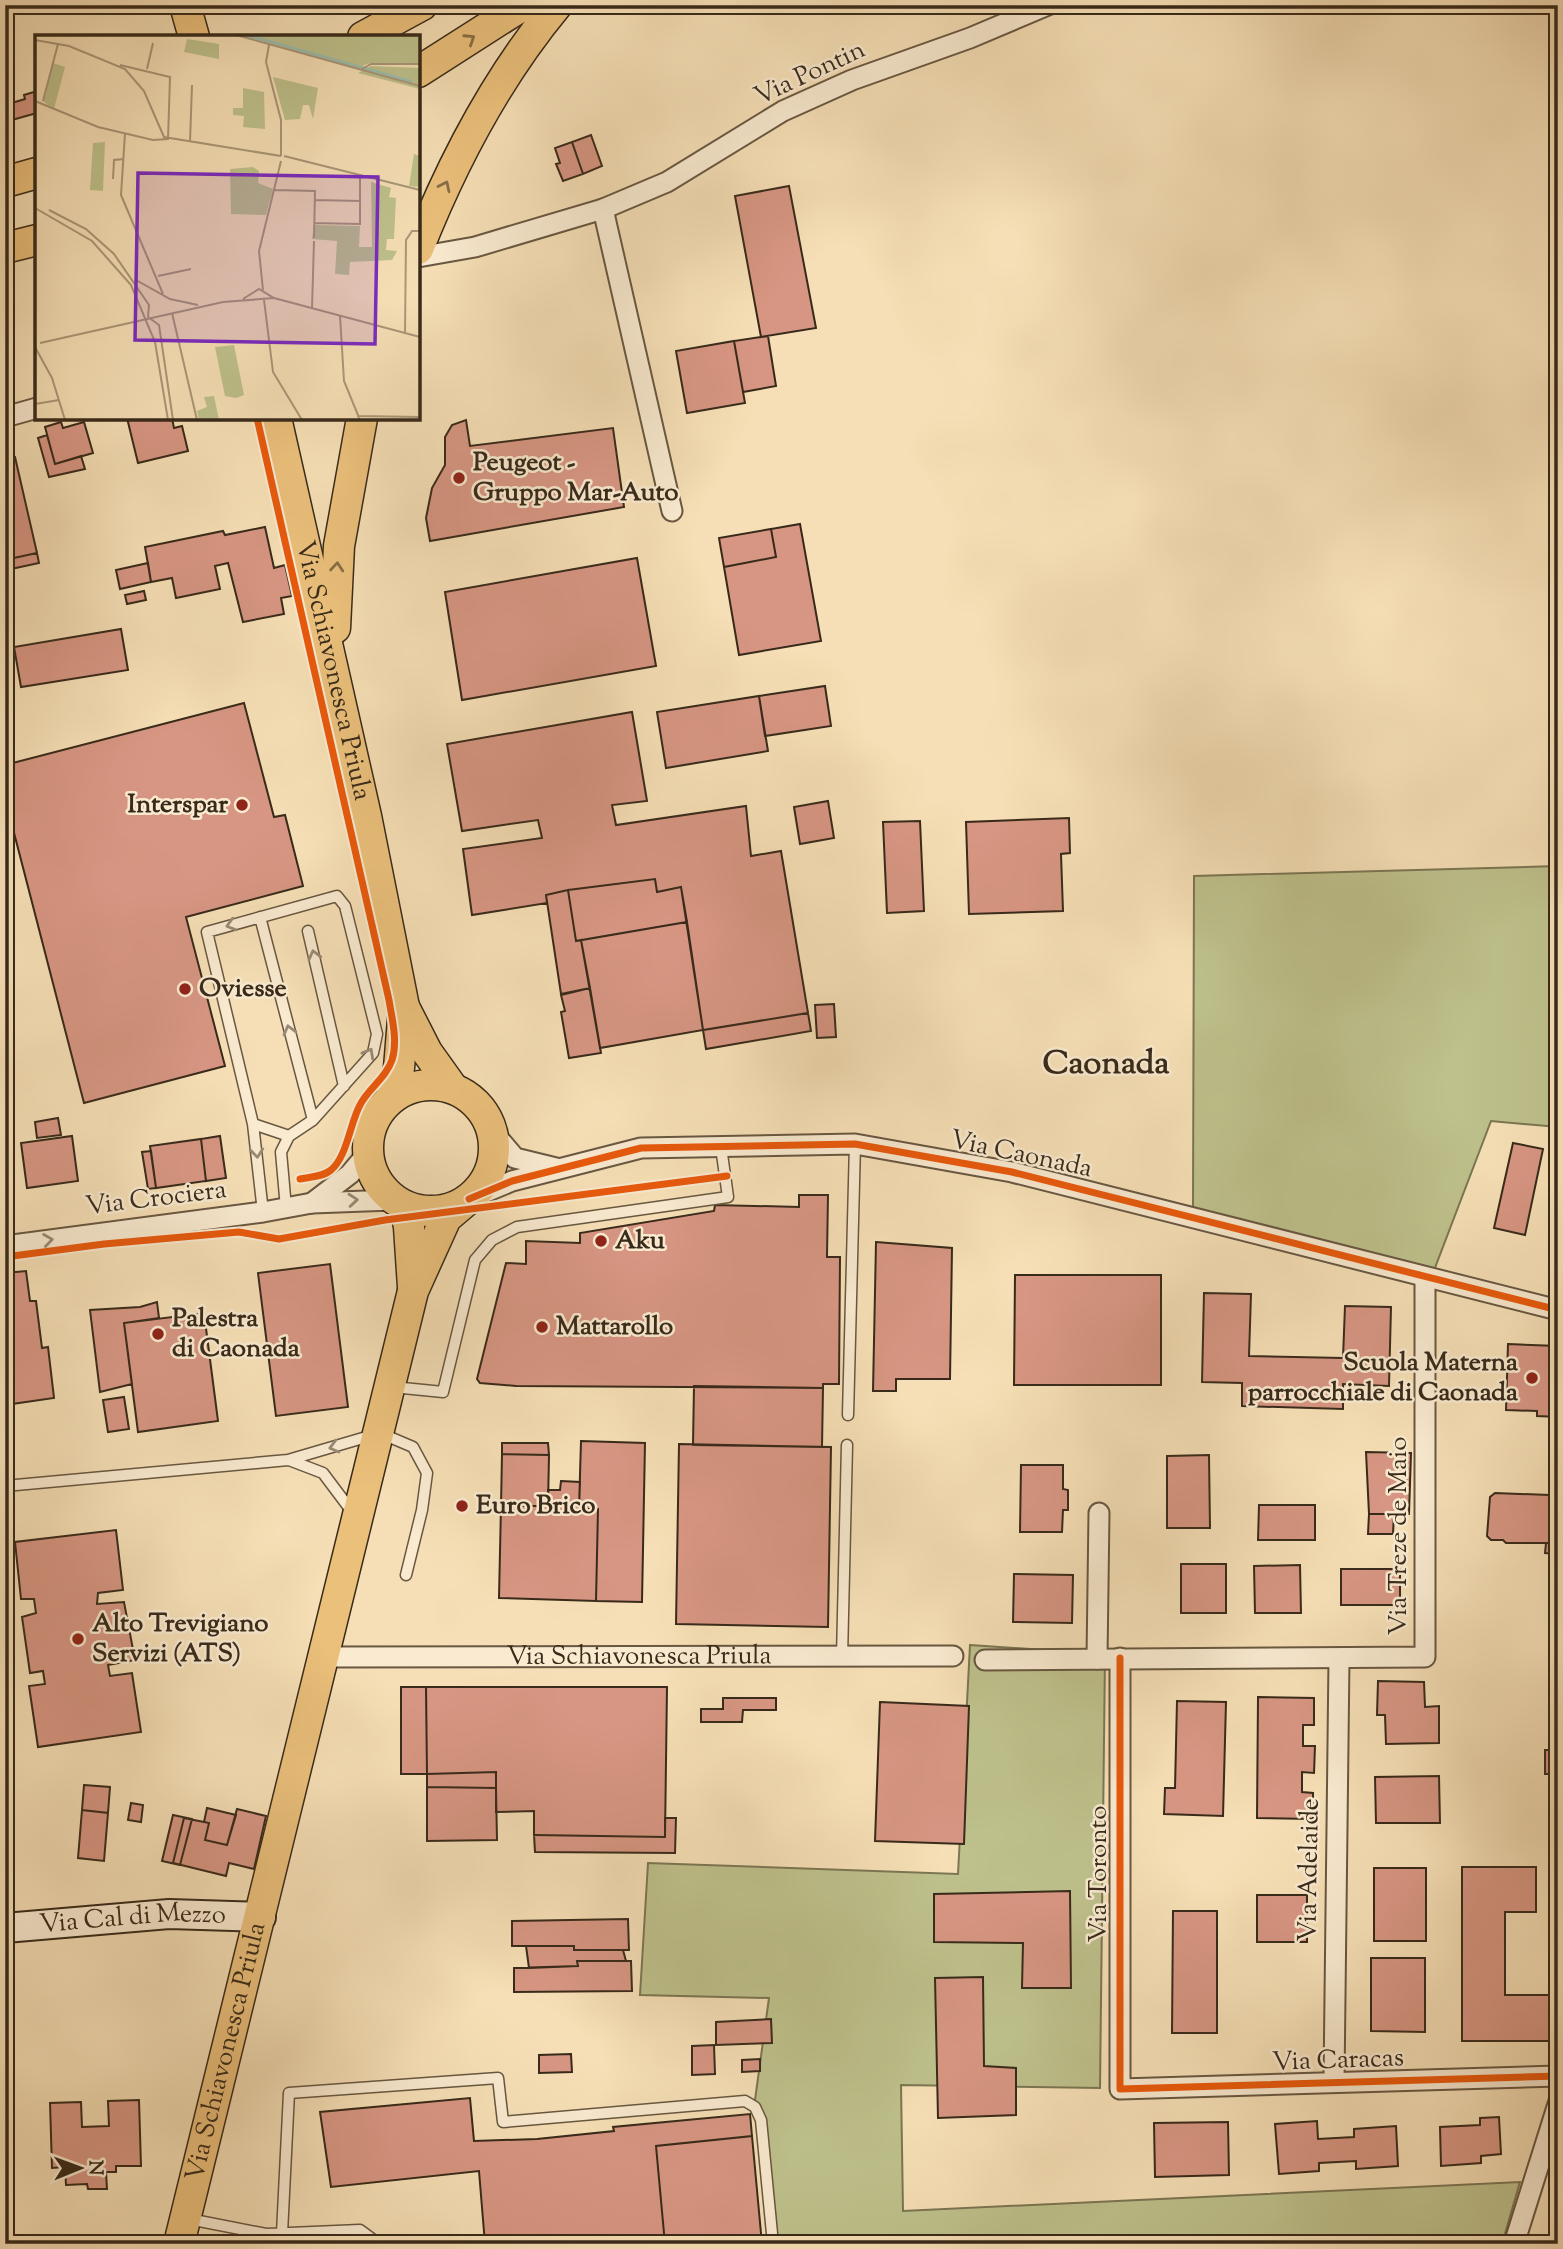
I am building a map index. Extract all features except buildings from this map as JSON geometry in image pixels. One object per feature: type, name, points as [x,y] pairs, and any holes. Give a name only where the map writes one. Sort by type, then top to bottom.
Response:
[{"type":"main road","points":[[175,5],[175,35]]},
{"type":"main road","points":[[175,5],[183,35]]},
{"type":"main road","points":[[185,5],[193,35]]},
{"type":"main road","points":[[367,35],[422,5]]},
{"type":"main road","points":[[420,71],[523,5]]},
{"type":"main road","points":[[420,244],[468,142],[512,67],[557,5]]},
{"type":"main road","points":[[5,183],[35,174]]},
{"type":"main road","points":[[5,248],[35,240]]},
{"type":"main road","name":"Via Schiavonesca Priula","points":[[276,420],[366,816],[404,1007],[427,1052],[452,1087]]},
{"type":"main road","points":[[336,684],[338,563],[349,482],[362,420]]},
{"type":"main road","name":"Via Schiavonesca Priula","points":[[391,1097],[399,1068],[404,1007]]},
{"type":"main road","points":[[434,1084],[452,1087],[475,1102],[486,1117],[493,1132],[494,1156],[491,1169],[485,1181],[468,1200],[450,1208],[430,1212],[399,1203],[381,1187],[372,1172],[367,1154],[371,1126],[391,1097],[413,1086],[434,1084]]},
{"type":"main road","name":"Via Schiavonesca Priula","points":[[182,2231],[413,1291],[446,1218],[468,1200]]},
{"type":"main road","name":"Via Schiavonesca Priula","points":[[399,1203],[409,1227],[413,1291]]},
{"type":"street","name":"Via Pontin","points":[[420,257],[475,247],[603,209],[667,182],[783,111],[852,80],[970,38],[1048,5]]},
{"type":"street","points":[[603,209],[672,510]]},
{"type":"street","points":[[5,417],[35,409]]},
{"type":"street","name":"Via Caonada","points":[[493,1132],[515,1158],[557,1168]]},
{"type":"street","name":"Via Caonada","points":[[468,1200],[512,1181],[641,1148],[855,1144],[1012,1172],[1558,1310]]},
{"type":"street","name":"Via Crociera","points":[[312,1203],[350,1174],[367,1154]]},
{"type":"street","name":"Via Crociera","points":[[5,1246],[263,1212],[312,1203],[371,1199],[399,1203]]},
{"type":"street","name":"Via Treze de Maio","points":[[985,1660],[1425,1657],[1425,1278]]},
{"type":"street","points":[[1097,1659],[1099,1513]]},
{"type":"street","name":"Via Schiavonesca Priula","points":[[324,1657],[953,1656]]},
{"type":"street","name":"Via Toronto","points":[[1120,1658],[1120,2089]]},
{"type":"street","name":"Via Adelaide","points":[[1334,2081],[1339,1658]]},
{"type":"street","name":"Via Cal di Mezzo","points":[[5,1928],[169,1914],[261,1917]]},
{"type":"street","name":"Via Caracas","points":[[1120,2089],[1558,2076]]},
{"type":"street","points":[[1514,2244],[1558,2104]]},
{"type":"lane","points":[[263,1212],[253,1124],[207,932],[337,896],[345,906],[377,1034],[373,1053],[313,1120],[289,1136],[281,1152],[286,1208]]},
{"type":"lane","points":[[260,917],[313,1120]]},
{"type":"lane","points":[[308,931],[344,1086]]},
{"type":"lane","points":[[253,1124],[289,1136]]},
{"type":"lane","points":[[848,1415],[855,1144]]},
{"type":"lane","points":[[391,1386],[443,1392],[475,1260],[492,1240],[517,1227],[728,1197],[721,1147]]},
{"type":"lane","points":[[5,1486],[288,1460],[380,1433],[412,1447],[427,1473],[422,1510],[406,1576]]},
{"type":"lane","points":[[842,1657],[848,1446]]},
{"type":"lane","points":[[288,1460],[323,1473],[348,1508],[359,1518]]},
{"type":"lane","points":[[282,2233],[289,2092],[498,2078],[503,2122],[746,2101],[755,2107],[761,2120],[773,2244]]},
{"type":"lane","points":[[182,2231],[266,2234],[360,2230],[379,2244]]},
{"type":"green space","points":[[1558,866],[1558,1127],[1491,1121],[1433,1273],[1193,1208],[1194,876]]},
{"type":"green space","points":[[970,1645],[1105,1654],[1100,2088],[901,2085],[903,2211],[1520,2182],[1502,2244],[775,2244],[755,2100],[769,1998],[640,1995],[648,1863],[958,1874]]},
{"type":"cycle path","points":[[257,420],[389,1000],[394,1038],[392,1060],[360,1105],[341,1157],[331,1170],[324,1174],[300,1179]]},
{"type":"cycle path","points":[[469,1199],[512,1181],[641,1148],[855,1144],[1012,1172],[1558,1310]]},
{"type":"cycle path","points":[[5,1257],[104,1244],[239,1232],[279,1239],[385,1220],[727,1176]]},
{"type":"cycle path","points":[[1120,1658],[1120,2089],[1558,2076]]},
{"type":"place","name":"Peugeot - Gruppo Mar-Auto","points":[[459,478]]},
{"type":"place","name":"Interspar","points":[[242,805]]},
{"type":"place","name":"Oviesse","points":[[185,989]]},
{"type":"place","name":"Aku","points":[[601,1241]]},
{"type":"place","name":"Mattarollo","points":[[542,1327]]},
{"type":"place","name":"Palestra di Caonada","points":[[158,1334]]},
{"type":"place","name":"Scuola Materna parrocchiale di Caonada","points":[[1532,1378]]},
{"type":"place","name":"Euro Brico","points":[[462,1506]]},
{"type":"place","name":"Alto Trevigiano Servizi (ATS)","points":[[78,1639]]},
{"type":"district","name":"Caonada","points":[[1106,1065]]}]
